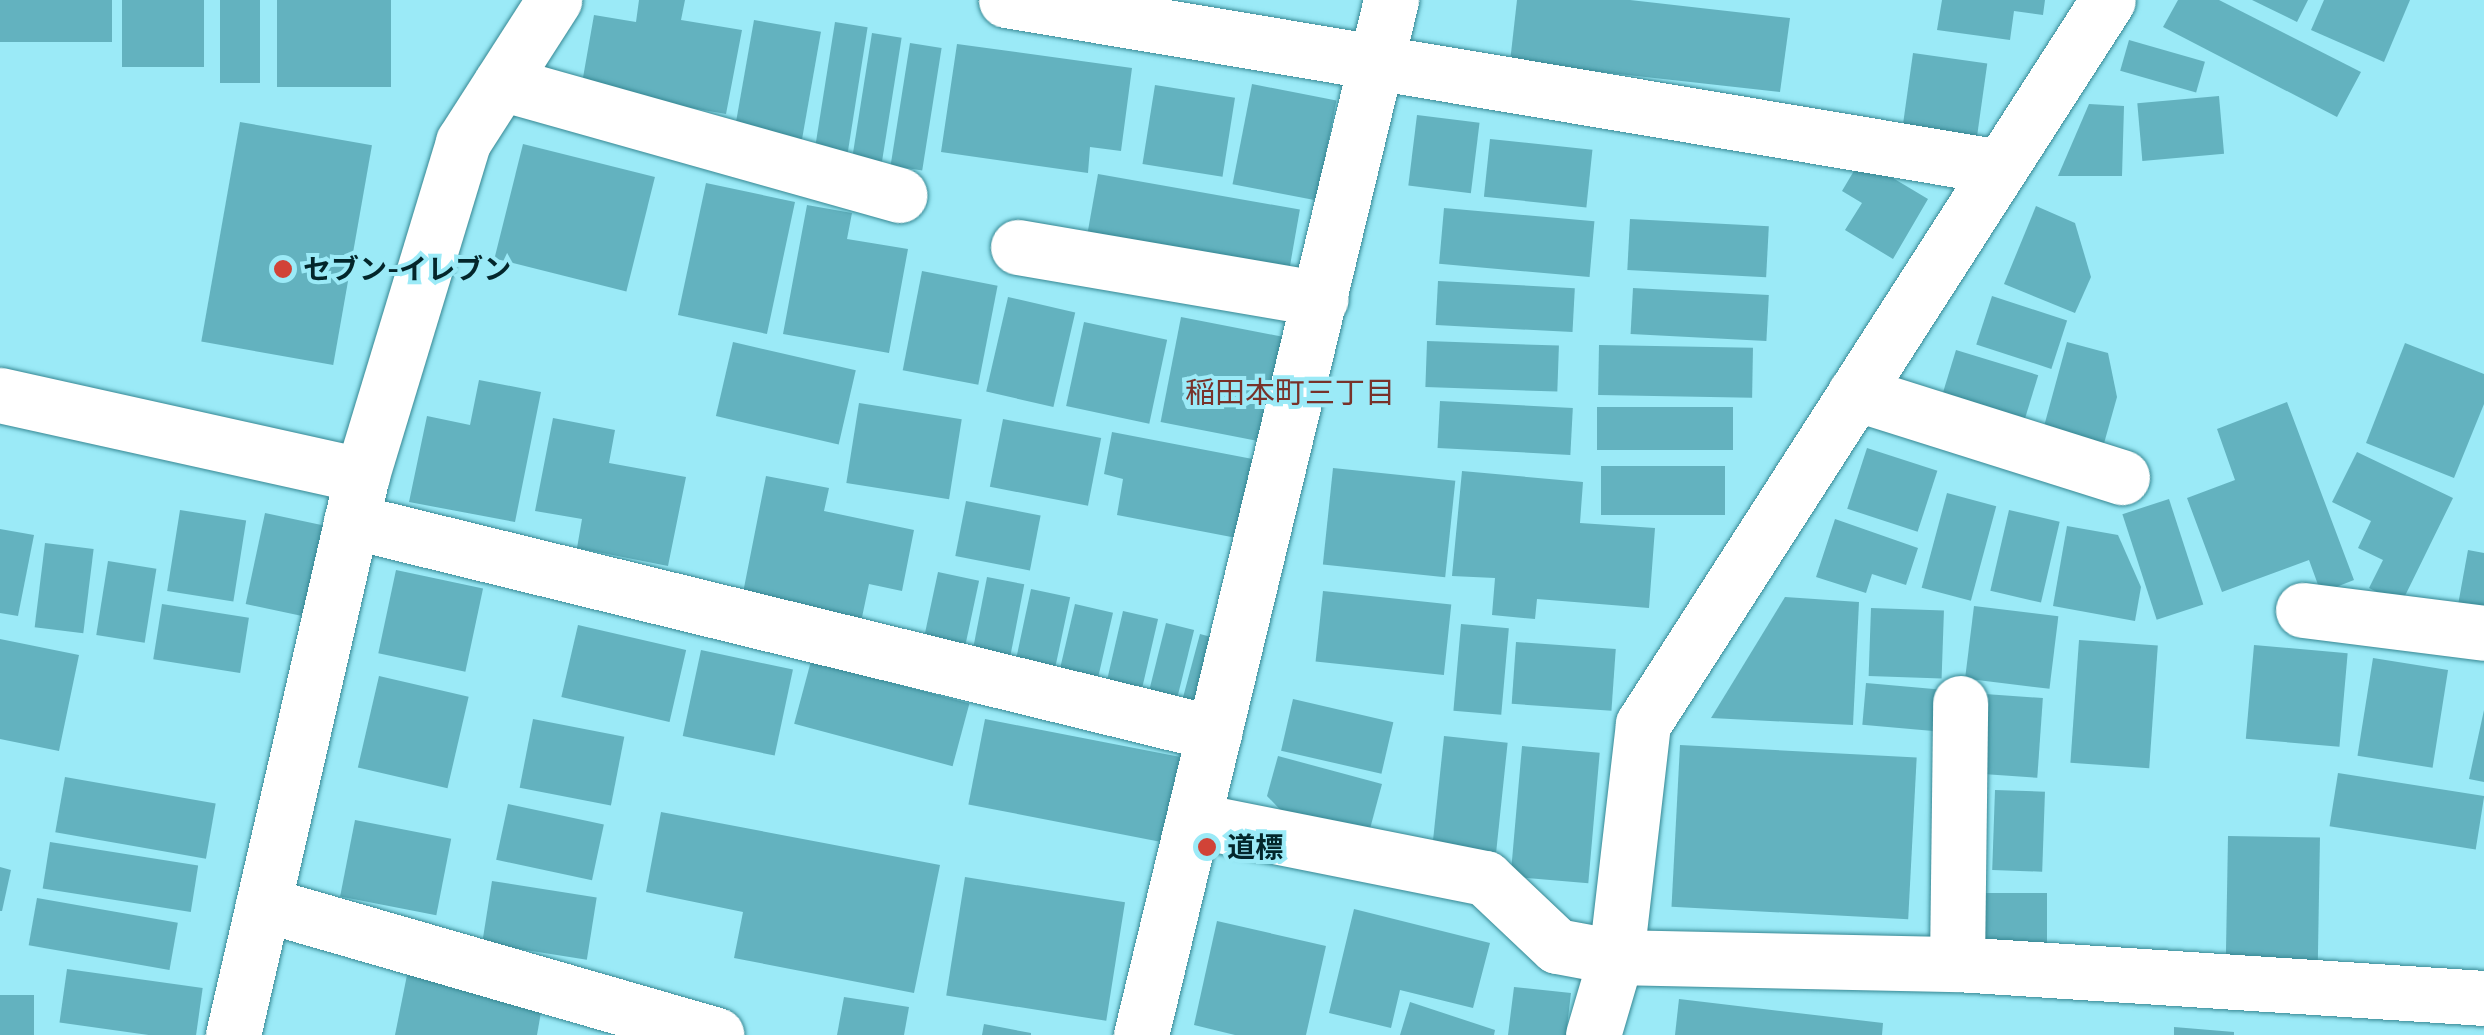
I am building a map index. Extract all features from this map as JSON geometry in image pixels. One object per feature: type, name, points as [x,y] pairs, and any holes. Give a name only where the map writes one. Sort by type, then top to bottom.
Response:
[{"type":"street","points":[[233,1035],[357,498],[462,142],[554,0]]},
{"type":"street","points":[[1006,0],[2000,168]]},
{"type":"street","points":[[1141,1035],[1391,0]]},
{"type":"street","points":[[1592,1035],[1616,956],[1643,724],[2108,0]]},
{"type":"street","points":[[501,83],[900,195]]},
{"type":"street","points":[[1018,247],[1321,299]]},
{"type":"street","points":[[1856,393],[2122,477]]},
{"type":"street","points":[[0,395],[357,498],[1214,733]]},
{"type":"street","points":[[2303,610],[2484,633]]},
{"type":"street","points":[[1957,964],[1960,703]]},
{"type":"street","points":[[1194,820],[1485,878],[1558,946],[1616,956],[1957,964],[2484,998]]},
{"type":"street","points":[[263,904],[716,1035]]},
{"type":"building","points":[[0,0],[112,0],[112,42],[0,42]]},
{"type":"building","points":[[122,0],[204,0],[204,67],[122,67]]},
{"type":"building","points":[[220,0],[260,0],[260,83],[220,83]]},
{"type":"building","points":[[277,0],[391,0],[391,87],[277,87]]},
{"type":"building","points":[[639,0],[685,0],[681,20],[742,30],[726,114],[581,89],[594,15],[636,22]]},
{"type":"building","points":[[1517,0],[1630,0],[1790,18],[1780,92],[1510,62]]},
{"type":"building","points":[[1942,0],[2045,0],[2043,15],[2014,11],[2010,40],[1937,30]]},
{"type":"building","points":[[2178,0],[2219,0],[2361,72],[2337,117],[2163,27]]},
{"type":"building","points":[[2252,0],[2308,0],[2297,22]]},
{"type":"building","points":[[2324,0],[2410,0],[2384,62],[2311,30]]},
{"type":"building","points":[[754,20],[821,32],[801,144],[734,132]]},
{"type":"building","points":[[835,22],[868,27],[847,160],[814,154]]},
{"type":"building","points":[[872,33],[902,38],[882,164],[852,159]]},
{"type":"building","points":[[2129,40],[2205,62],[2196,93],[2120,71]]},
{"type":"building","points":[[910,43],[942,48],[922,170],[891,165]]},
{"type":"building","points":[[957,44],[1132,68],[1121,151],[1090,147],[1088,173],[941,152]]},
{"type":"building","points":[[1913,53],[1987,63],[1976,141],[1902,130]]},
{"type":"building","points":[[1252,84],[1336,100],[1317,201],[1233,184]]},
{"type":"building","points":[[1155,85],[1235,98],[1222,177],[1142,164]]},
{"type":"building","points":[[2219,96],[2224,154],[2142,161],[2137,103]]},
{"type":"building","points":[[2089,104],[2124,106],[2122,176],[2058,176]]},
{"type":"building","points":[[1417,115],[1480,123],[1471,193],[1408,185]]},
{"type":"building","points":[[240,122],[372,145],[333,365],[201,342]]},
{"type":"building","points":[[1490,139],[1592,150],[1586,207],[1484,197]]},
{"type":"building","points":[[523,144],[655,177],[626,291],[494,258]]},
{"type":"building","points":[[1861,159],[1928,199],[1893,259],[1845,230],[1862,203],[1842,191]]},
{"type":"building","points":[[1098,174],[1300,210],[1290,268],[1088,232]]},
{"type":"building","points":[[706,183],[795,202],[767,334],[678,315]]},
{"type":"building","points":[[807,205],[852,213],[847,239],[908,249],[889,353],[783,334]]},
{"type":"building","points":[[2036,206],[2075,223],[2091,277],[2075,313],[2004,284]]},
{"type":"building","points":[[1444,208],[1594,221],[1590,277],[1439,264]]},
{"type":"building","points":[[1630,219],[1769,226],[1766,277],[1627,270]]},
{"type":"building","points":[[922,271],[998,286],[978,385],[903,370]]},
{"type":"building","points":[[1438,281],[1575,288],[1573,332],[1436,325]]},
{"type":"building","points":[[1633,288],[1769,295],[1766,341],[1631,334]]},
{"type":"building","points":[[1992,296],[2067,320],[2051,369],[1976,345]]},
{"type":"building","points":[[1008,297],[1075,313],[1053,407],[986,392]]},
{"type":"building","points":[[1181,317],[1294,339],[1273,444],[1161,422]]},
{"type":"building","points":[[1084,322],[1167,340],[1149,424],[1066,406]]},
{"type":"building","points":[[1427,341],[1559,346],[1557,392],[1425,387]]},
{"type":"building","points":[[733,342],[856,370],[839,444],[716,416]]},
{"type":"building","points":[[2067,342],[2108,353],[2117,397],[2103,447],[2043,430]]},
{"type":"building","points":[[2405,343],[2484,374],[2484,404],[2454,478],[2366,443]]},
{"type":"building","points":[[1599,345],[1753,348],[1752,398],[1598,395]]},
{"type":"building","points":[[1956,350],[2038,375],[2024,422],[1942,397]]},
{"type":"building","points":[[479,380],[541,392],[515,522],[409,502],[427,416],[470,425]]},
{"type":"building","points":[[1440,401],[1573,408],[1570,455],[1438,448]]},
{"type":"building","points":[[2287,402],[2354,580],[2321,593],[2309,560],[2222,592],[2187,498],[2235,480],[2217,429]]},
{"type":"building","points":[[859,403],[962,419],[949,499],[846,483]]},
{"type":"building","points":[[1597,407],[1733,407],[1733,450],[1597,450]]},
{"type":"building","points":[[553,418],[615,430],[609,463],[686,477],[668,566],[577,548],[582,519],[535,511]]},
{"type":"building","points":[[1003,419],[1101,438],[1088,506],[990,487]]},
{"type":"building","points":[[1112,432],[1263,461],[1247,540],[1117,515],[1123,479],[1104,474]]},
{"type":"building","points":[[1867,448],[1937,471],[1918,532],[1847,509]]},
{"type":"building","points":[[2357,452],[2453,498],[2401,604],[2369,588],[2383,560],[2358,548],[2371,521],[2332,502]]},
{"type":"building","points":[[1601,466],[1725,466],[1725,515],[1601,515]]},
{"type":"building","points":[[1333,468],[1455,481],[1445,577],[1323,564]]},
{"type":"building","points":[[1462,471],[1583,482],[1580,523],[1655,528],[1649,608],[1537,599],[1535,619],[1492,615],[1495,578],[1452,576]]},
{"type":"building","points":[[766,476],[829,488],[824,511],[914,530],[902,591],[869,584],[861,622],[742,598]]},
{"type":"building","points":[[1947,493],[1996,506],[1971,601],[1922,588]]},
{"type":"building","points":[[2169,499],[2203,605],[2157,620],[2122,514]]},
{"type":"building","points":[[966,501],[1041,516],[1030,570],[955,556]]},
{"type":"building","points":[[180,510],[246,520],[233,601],[167,591]]},
{"type":"building","points":[[2009,510],[2060,522],[2041,603],[1990,591]]},
{"type":"building","points":[[265,513],[323,525],[303,616],[246,604]]},
{"type":"building","points":[[1835,519],[1918,548],[1906,585],[1872,574],[1866,593],[1816,577]]},
{"type":"building","points":[[2067,526],[2118,535],[2141,587],[2135,621],[2053,606]]},
{"type":"building","points":[[0,529],[34,535],[18,616],[0,613]]},
{"type":"building","points":[[45,543],[94,549],[83,633],[35,627]]},
{"type":"building","points":[[2468,550],[2484,553],[2484,611],[2458,605]]},
{"type":"building","points":[[108,561],[156,569],[145,643],[96,635]]},
{"type":"building","points":[[396,570],[483,589],[465,672],[378,653]]},
{"type":"building","points":[[938,572],[979,581],[965,645],[924,637]]},
{"type":"building","points":[[987,577],[1024,584],[1009,661],[972,654]]},
{"type":"building","points":[[1031,589],[1070,597],[1054,673],[1015,664]]},
{"type":"building","points":[[1323,591],[1451,604],[1444,675],[1316,662]]},
{"type":"building","points":[[1785,597],[1859,602],[1853,725],[1711,718]]},
{"type":"building","points":[[162,604],[249,618],[240,673],[153,659]]},
{"type":"building","points":[[1075,604],[1113,613],[1096,685],[1058,676]]},
{"type":"building","points":[[1974,606],[2058,616],[2049,689],[1965,678]]},
{"type":"building","points":[[1871,608],[1944,611],[1942,679],[1869,676]]},
{"type":"building","points":[[1123,611],[1158,619],[1140,696],[1105,688]]},
{"type":"building","points":[[1166,623],[1194,630],[1175,706],[1147,699]]},
{"type":"building","points":[[1461,624],[1509,628],[1501,715],[1453,711]]},
{"type":"building","points":[[578,625],[686,650],[670,722],[561,697]]},
{"type":"building","points":[[1200,634],[1230,642],[1211,714],[1181,706]]},
{"type":"building","points":[[0,639],[79,655],[59,751],[0,739]]},
{"type":"building","points":[[2079,640],[2158,646],[2149,768],[2070,763]]},
{"type":"building","points":[[1516,642],[1616,649],[1611,711],[1512,704]]},
{"type":"building","points":[[2254,645],[2348,653],[2339,747],[2246,739]]},
{"type":"building","points":[[701,650],[793,670],[775,756],[683,736]]},
{"type":"building","points":[[2373,658],[2448,670],[2433,768],[2358,756]]},
{"type":"building","points":[[811,661],[969,703],[953,766],[794,724]]},
{"type":"building","points":[[379,676],[469,697],[447,788],[358,768]]},
{"type":"building","points":[[1866,683],[1937,689],[1933,731],[1862,725]]},
{"type":"building","points":[[1985,694],[2043,698],[2037,778],[1979,774]]},
{"type":"building","points":[[1293,699],[1393,722],[1381,774],[1281,751]]},
{"type":"building","points":[[2484,710],[2484,782],[2469,779]]},
{"type":"building","points":[[533,719],[624,737],[611,805],[520,788]]},
{"type":"building","points":[[985,719],[1188,758],[1172,844],[968,804]]},
{"type":"building","points":[[1444,736],[1508,743],[1496,858],[1432,851]]},
{"type":"building","points":[[1680,745],[1917,757],[1908,919],[1672,907]]},
{"type":"building","points":[[1522,746],[1600,753],[1588,883],[1511,877]]},
{"type":"building","points":[[1278,756],[1382,784],[1367,840],[1292,822],[1267,796]]},
{"type":"building","points":[[2338,773],[2484,796],[2476,849],[2330,826]]},
{"type":"building","points":[[65,777],[216,804],[206,859],[55,832]]},
{"type":"building","points":[[1995,790],[2045,792],[2042,872],[1992,870]]},
{"type":"building","points":[[508,804],[604,824],[592,880],[496,860]]},
{"type":"building","points":[[661,812],[940,865],[914,993],[734,958],[743,912],[646,892]]},
{"type":"building","points":[[355,820],[451,839],[436,915],[340,897]]},
{"type":"building","points":[[2228,836],[2320,838],[2318,962],[2226,960]]},
{"type":"building","points":[[50,842],[198,865],[191,912],[43,888]]},
{"type":"building","points":[[0,867],[11,870],[2,911],[0,911]]},
{"type":"building","points":[[965,877],[1125,902],[1106,1021],[946,996]]},
{"type":"building","points":[[492,881],[597,898],[587,960],[482,943]]},
{"type":"building","points":[[1985,893],[2047,893],[2047,951],[1985,951]]},
{"type":"building","points":[[37,898],[178,923],[169,970],[29,945]]},
{"type":"building","points":[[1354,909],[1490,943],[1473,1008],[1400,990],[1391,1028],[1329,1013]]},
{"type":"building","points":[[1217,921],[1326,946],[1306,1035],[1235,1035],[1194,1025]]},
{"type":"building","points":[[67,969],[203,988],[196,1035],[149,1035],[59,1022]]},
{"type":"building","points":[[408,970],[544,995],[537,1035],[395,1035]]},
{"type":"building","points":[[1514,987],[1571,993],[1566,1035],[1508,1035]]},
{"type":"building","points":[[0,995],[34,995],[34,1035],[0,1035]]},
{"type":"building","points":[[844,997],[909,1007],[904,1035],[837,1035]]},
{"type":"building","points":[[1679,999],[1883,1023],[1882,1035],[1675,1035]]},
{"type":"building","points":[[1410,1002],[1495,1030],[1494,1035],[1400,1035]]},
{"type":"building","points":[[984,1024],[1031,1033],[1031,1035],[982,1035]]},
{"type":"building","points":[[2174,1027],[2234,1032],[2234,1035],[2174,1035]]},
{"type":"place","name":"セブン-イレブン","points":[[283,269]]},
{"type":"place","name":"道標","points":[[1207,847]]},
{"type":"district","name":"稲田本町三丁目","points":[[1290,392]]}]
